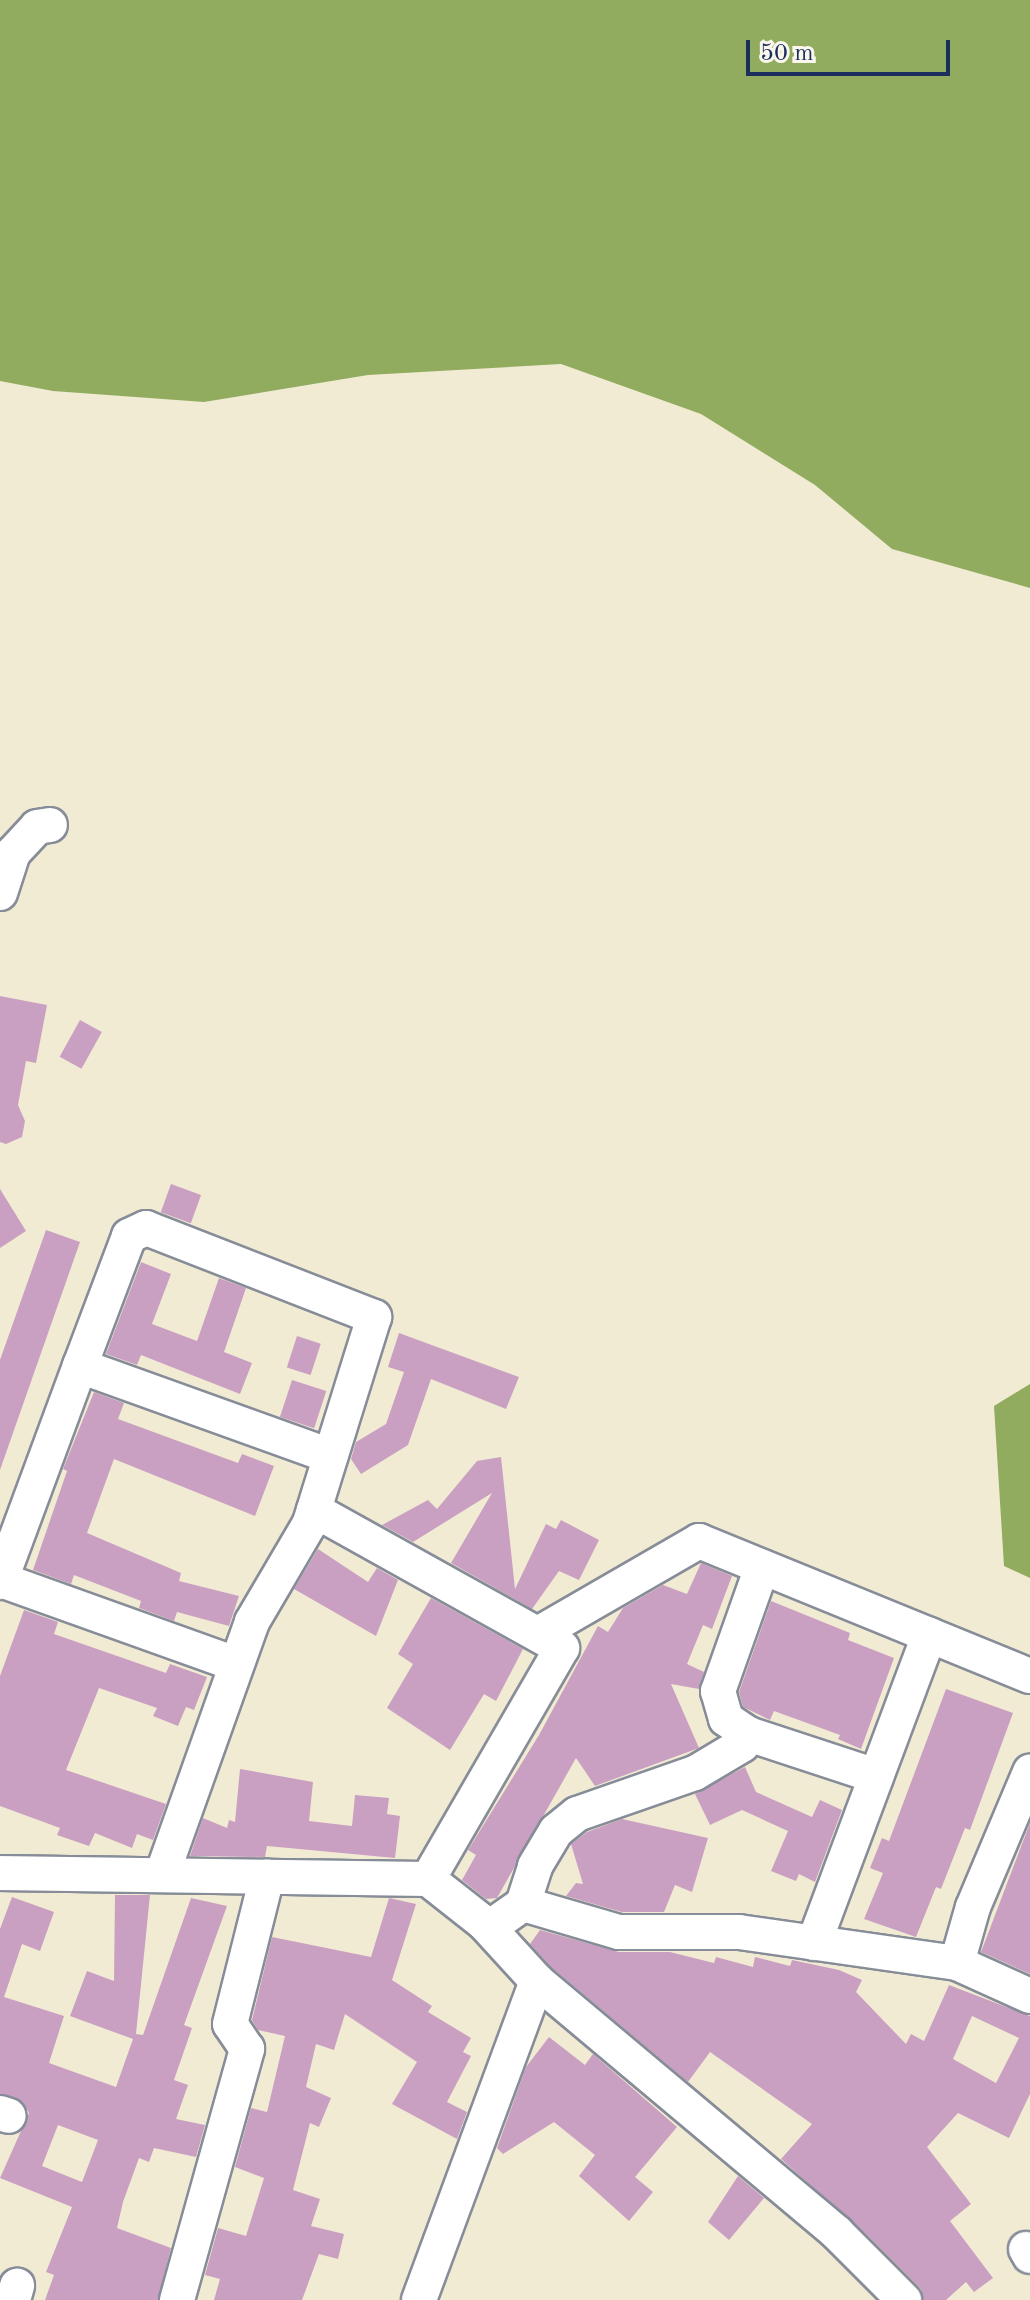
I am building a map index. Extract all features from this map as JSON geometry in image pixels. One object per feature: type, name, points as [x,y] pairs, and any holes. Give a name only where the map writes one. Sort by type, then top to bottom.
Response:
[{"type":"street","points":[[0,893],[13,853],[37,827],[50,825]]},
{"type":"street","points":[[163,1872],[252,1622],[314,1510],[374,1317],[146,1228],[129,1236],[0,1581],[236,1664]]},
{"type":"street","points":[[80,1366],[330,1456]]},
{"type":"street","points":[[314,1510],[562,1648],[428,1879]]},
{"type":"street","points":[[538,1634],[699,1541],[1030,1676]]},
{"type":"street","points":[[762,1567],[718,1691],[726,1719],[748,1734],[876,1776]]},
{"type":"street","points":[[814,1943],[929,1635]]},
{"type":"street","points":[[489,1928],[523,1904],[535,1866],[556,1831],[577,1814],[695,1773],[742,1745],[748,1734]]},
{"type":"street","points":[[957,1963],[973,1907],[1030,1772]]},
{"type":"street","points":[[0,1873],[163,1872],[428,1879],[489,1928],[537,1981],[837,2233],[904,2300]]},
{"type":"street","points":[[177,2300],[247,2049],[230,2024],[267,1877]]},
{"type":"street","points":[[523,1904],[619,1932],[739,1932],[957,1963],[1030,1996]]},
{"type":"street","points":[[419,2300],[537,1981]]},
{"type":"green space","points":[[0,0],[1030,0],[1030,588],[892,549],[815,485],[701,414],[561,364],[368,375],[204,402],[53,391],[0,381]]},
{"type":"green space","points":[[1030,1384],[1030,1578],[1004,1566],[994,1406]]},
{"type":"building","points":[[0,996],[47,1005],[36,1063],[26,1061],[18,1105],[25,1121],[22,1137],[6,1144],[0,1142]]},
{"type":"building","points":[[80,1020],[102,1032],[82,1069],[60,1057]]},
{"type":"building","points":[[171,1184],[201,1195],[191,1223],[161,1212]]},
{"type":"building","points":[[0,1189],[26,1231],[0,1248]]},
{"type":"building","points":[[46,1230],[80,1242],[0,1470],[0,1360]]},
{"type":"building","points":[[141,1262],[171,1274],[152,1324],[197,1341],[219,1278],[246,1288],[224,1352],[252,1363],[240,1394],[141,1355],[137,1365],[106,1354]]},
{"type":"building","points":[[399,1333],[519,1377],[506,1409],[431,1379],[408,1445],[361,1474],[351,1459],[356,1442],[386,1424],[404,1372],[388,1367]]},
{"type":"building","points":[[297,1336],[321,1344],[311,1375],[287,1367]]},
{"type":"building","points":[[292,1380],[326,1391],[314,1428],[280,1417]]},
{"type":"building","points":[[94,1392],[124,1403],[118,1419],[238,1463],[242,1454],[274,1466],[255,1516],[114,1459],[87,1533],[181,1573],[179,1581],[239,1596],[229,1626],[177,1612],[174,1621],[139,1608],[141,1601],[74,1575],[71,1584],[33,1570],[67,1471],[63,1469]]},
{"type":"building","points":[[501,1457],[515,1589],[546,1524],[556,1529],[561,1520],[599,1540],[579,1580],[559,1571],[532,1609],[451,1563],[492,1493],[413,1542],[382,1525],[428,1500],[437,1509],[477,1461]]},
{"type":"building","points":[[318,1549],[368,1582],[377,1568],[398,1580],[376,1636],[294,1589]]},
{"type":"building","points":[[701,1563],[732,1576],[712,1629],[703,1625],[687,1664],[704,1672],[699,1689],[671,1684],[699,1748],[595,1786],[576,1758],[497,1898],[486,1899],[462,1880],[476,1855],[468,1850],[539,1735],[598,1626],[608,1632],[623,1608],[663,1585],[687,1594]]},
{"type":"building","points":[[431,1598],[523,1649],[496,1701],[484,1694],[450,1750],[387,1708],[413,1664],[398,1654]]},
{"type":"building","points":[[771,1601],[850,1633],[848,1640],[894,1658],[861,1749],[838,1739],[840,1735],[774,1711],[770,1720],[743,1707],[739,1692]]},
{"type":"building","points":[[24,1610],[58,1622],[54,1634],[166,1673],[170,1664],[207,1677],[194,1710],[186,1707],[178,1726],[153,1716],[157,1708],[99,1688],[66,1770],[166,1804],[153,1840],[137,1834],[132,1848],[95,1833],[89,1846],[57,1835],[60,1828],[0,1806],[0,1676]]},
{"type":"building","points":[[946,1689],[1013,1713],[970,1830],[965,1828],[941,1889],[936,1887],[916,1937],[864,1919],[883,1873],[870,1868],[882,1838],[889,1841]]},
{"type":"building","points":[[745,1767],[756,1792],[812,1817],[820,1800],[842,1810],[815,1882],[799,1874],[796,1881],[771,1871],[788,1831],[742,1810],[710,1825],[695,1794]]},
{"type":"building","points":[[240,1769],[313,1782],[309,1821],[352,1826],[355,1795],[389,1798],[387,1814],[400,1816],[395,1858],[267,1846],[265,1857],[190,1856],[203,1818],[227,1828],[229,1820],[235,1822]]},
{"type":"building","points":[[622,1819],[708,1838],[692,1892],[675,1885],[664,1912],[622,1912],[566,1896],[576,1883],[583,1884],[571,1844],[587,1832]]},
{"type":"building","points":[[1030,1823],[1030,1974],[981,1952]]},
{"type":"building","points":[[115,1895],[150,1895],[136,2034],[143,2035],[191,1898],[227,1906],[184,2025],[192,2028],[174,2080],[188,2085],[176,2119],[205,2125],[196,2157],[154,2148],[149,2162],[139,2158],[117,2228],[171,2248],[158,2300],[45,2300],[54,2275],[46,2272],[72,2207],[0,2178],[29,2113],[23,2102],[0,2094],[0,1929],[12,1897],[54,1912],[40,1951],[22,1944],[4,1997],[64,2016],[49,2063],[116,2087],[133,2039],[70,2016],[87,1971],[114,1981]],"holes":[[[58,2125],[98,2140],[82,2182],[42,2166]]]},
{"type":"building","points":[[389,1898],[416,1904],[392,1980],[432,2006],[428,2012],[471,2038],[463,2052],[471,2056],[447,2102],[467,2112],[457,2139],[392,2104],[417,2062],[345,2014],[334,2050],[316,2044],[306,2087],[331,2098],[319,2127],[310,2123],[293,2190],[320,2199],[311,2226],[344,2234],[338,2259],[319,2254],[302,2300],[214,2300],[220,2279],[205,2275],[218,2228],[246,2236],[264,2178],[235,2167],[251,2108],[267,2112],[285,2036],[258,2030],[252,2020],[272,1937],[371,1957]]},
{"type":"building","points":[[540,1930],[619,1952],[670,1952],[714,1963],[716,1957],[753,1967],[755,1957],[790,1966],[792,1960],[839,1970],[862,1980],[856,1992],[906,2044],[911,2034],[924,2041],[949,1985],[1030,2016],[1030,2094],[1009,2138],[958,2113],[927,2147],[971,2204],[950,2221],[993,2278],[974,2292],[966,2282],[946,2300],[923,2300],[921,2289],[867,2235],[781,2159],[812,2124],[710,2052],[688,2082],[551,1967],[530,1944]],"holes":[[[972,2016],[1019,2038],[996,2083],[953,2059]]]},
{"type":"building","points":[[549,2037],[585,2065],[593,2054],[677,2127],[635,2177],[653,2192],[629,2221],[579,2176],[595,2155],[554,2122],[503,2154],[497,2148],[526,2067]]},
{"type":"building","points":[[738,2176],[764,2198],[729,2240],[708,2222]]}]
